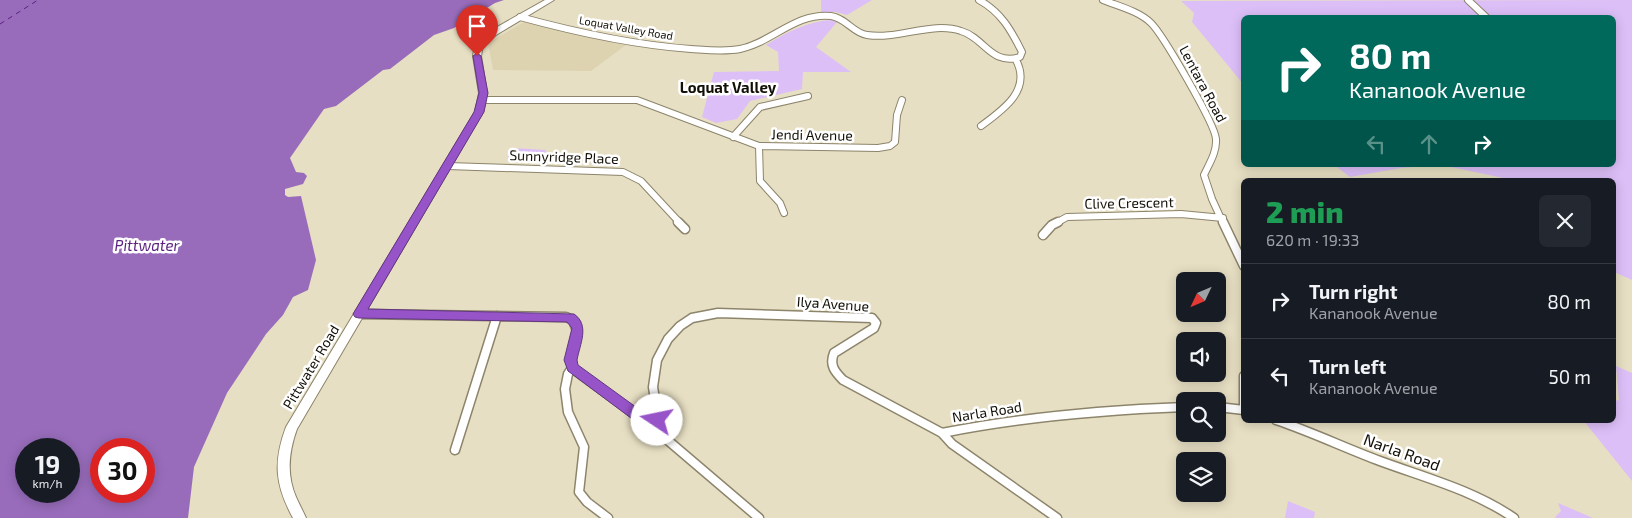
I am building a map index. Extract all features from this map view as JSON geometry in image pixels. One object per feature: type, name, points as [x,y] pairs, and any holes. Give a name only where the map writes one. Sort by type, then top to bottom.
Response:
[{"type":"main road","points":[[483,100],[477,48],[487,36],[550,0]]},
{"type":"main road","name":"Pittwater Road","points":[[300,518],[290,498],[282,472],[286,440],[297,416],[448,166],[479,112],[483,100]]},
{"type":"street","points":[[979,0],[998,12],[1004,19],[1022,52],[1022,55],[1016,60],[1021,74],[1017,92],[997,114],[981,126]]},
{"type":"street","name":"Lentara Road","points":[[1103,0],[1135,13],[1151,23],[1185,74],[1216,138],[1214,154],[1204,175],[1212,199],[1223,218],[1241,259]]},
{"type":"street","points":[[1468,0],[1484,15]]},
{"type":"street","name":"Loquat Valley Road","points":[[520,17],[644,44],[720,51],[745,48],[782,30],[815,18],[832,16],[846,21],[857,32],[866,35],[894,36],[946,29],[959,30],[971,36],[1000,58],[1016,60]]},
{"type":"street","points":[[732,137],[760,107],[808,96]]},
{"type":"street","name":"Jendi Avenue","points":[[483,100],[637,100],[759,146],[878,148],[890,146],[895,142],[897,115],[902,100]]},
{"type":"street","points":[[759,146],[760,181],[780,203],[784,213]]},
{"type":"street","name":"Sunnyridge Place","points":[[448,166],[623,172],[641,182],[685,229]]},
{"type":"street","name":"Clive Crescent","points":[[1043,235],[1052,225],[1067,217],[1181,214],[1223,218]]},
{"type":"street","name":"Ilya Avenue","points":[[651,426],[658,418],[652,387],[663,347],[674,331],[686,322],[704,315],[718,313],[862,317],[875,320],[874,328],[834,353],[832,360],[834,371],[851,384],[942,433],[952,444],[1057,518]]},
{"type":"street","points":[[359,314],[566,317],[573,319],[578,328],[570,360],[572,368],[651,426],[759,518]]},
{"type":"street","points":[[455,450],[497,316]]},
{"type":"street","points":[[572,368],[569,372],[564,400],[574,427],[584,443],[585,452],[579,489],[581,495],[608,518]]},
{"type":"street","name":"Narla Road","points":[[942,433],[953,429],[1002,422],[1127,408],[1176,407]]},
{"type":"street","points":[[1226,408],[1241,410]]},
{"type":"street","name":"Narla Road","points":[[1284,423],[1385,463],[1468,491],[1491,502],[1514,518]]},
{"type":"shaded area","points":[[821,0],[872,0],[847,15],[836,12],[821,12]]},
{"type":"shaded area","points":[[1632,0],[1632,280],[1616,273],[1616,178],[1503,178],[1451,167],[1616,167],[1616,15],[1241,15],[1241,81],[1192,22],[1194,13],[1181,1]]},
{"type":"shaded area","points":[[831,20],[837,22],[816,47],[851,72],[803,72],[802,89],[750,101],[737,119],[716,123],[702,117],[714,72],[779,71],[778,52],[766,45],[797,28]]},
{"type":"shaded area","points":[[524,22],[626,45],[591,71],[493,70],[488,43]]},
{"type":"shaded area","points":[[513,148],[546,150],[541,161],[507,159]]},
{"type":"shaded area","points":[[1337,167],[1413,167],[1401,168],[1350,177]]},
{"type":"shaded area","points":[[1616,366],[1632,373],[1632,481],[1585,423],[1616,423],[1616,401],[1619,400]]},
{"type":"shaded area","points":[[1288,501],[1315,512],[1314,518],[1285,518]]},
{"type":"shaded area","points":[[1558,503],[1593,518],[1556,518],[1561,511]]},
{"type":"water","name":"Pittwater","points":[[0,0],[504,0],[495,3],[454,28],[434,35],[390,69],[383,70],[336,106],[324,109],[290,158],[296,172],[304,173],[307,176],[303,184],[285,189],[285,195],[288,197],[301,196],[316,260],[308,290],[293,297],[283,315],[266,334],[227,393],[194,467],[188,518],[0,518]]},
{"type":"ferry route","points":[[0,24],[38,0]]},
{"type":"district","name":"Loquat Valley","points":[[728,88]]},
{"type":"route","points":[[477,56],[483,93],[479,112],[359,314],[570,317],[576,322],[578,328],[570,360],[572,368],[651,426],[657,420]]}]
